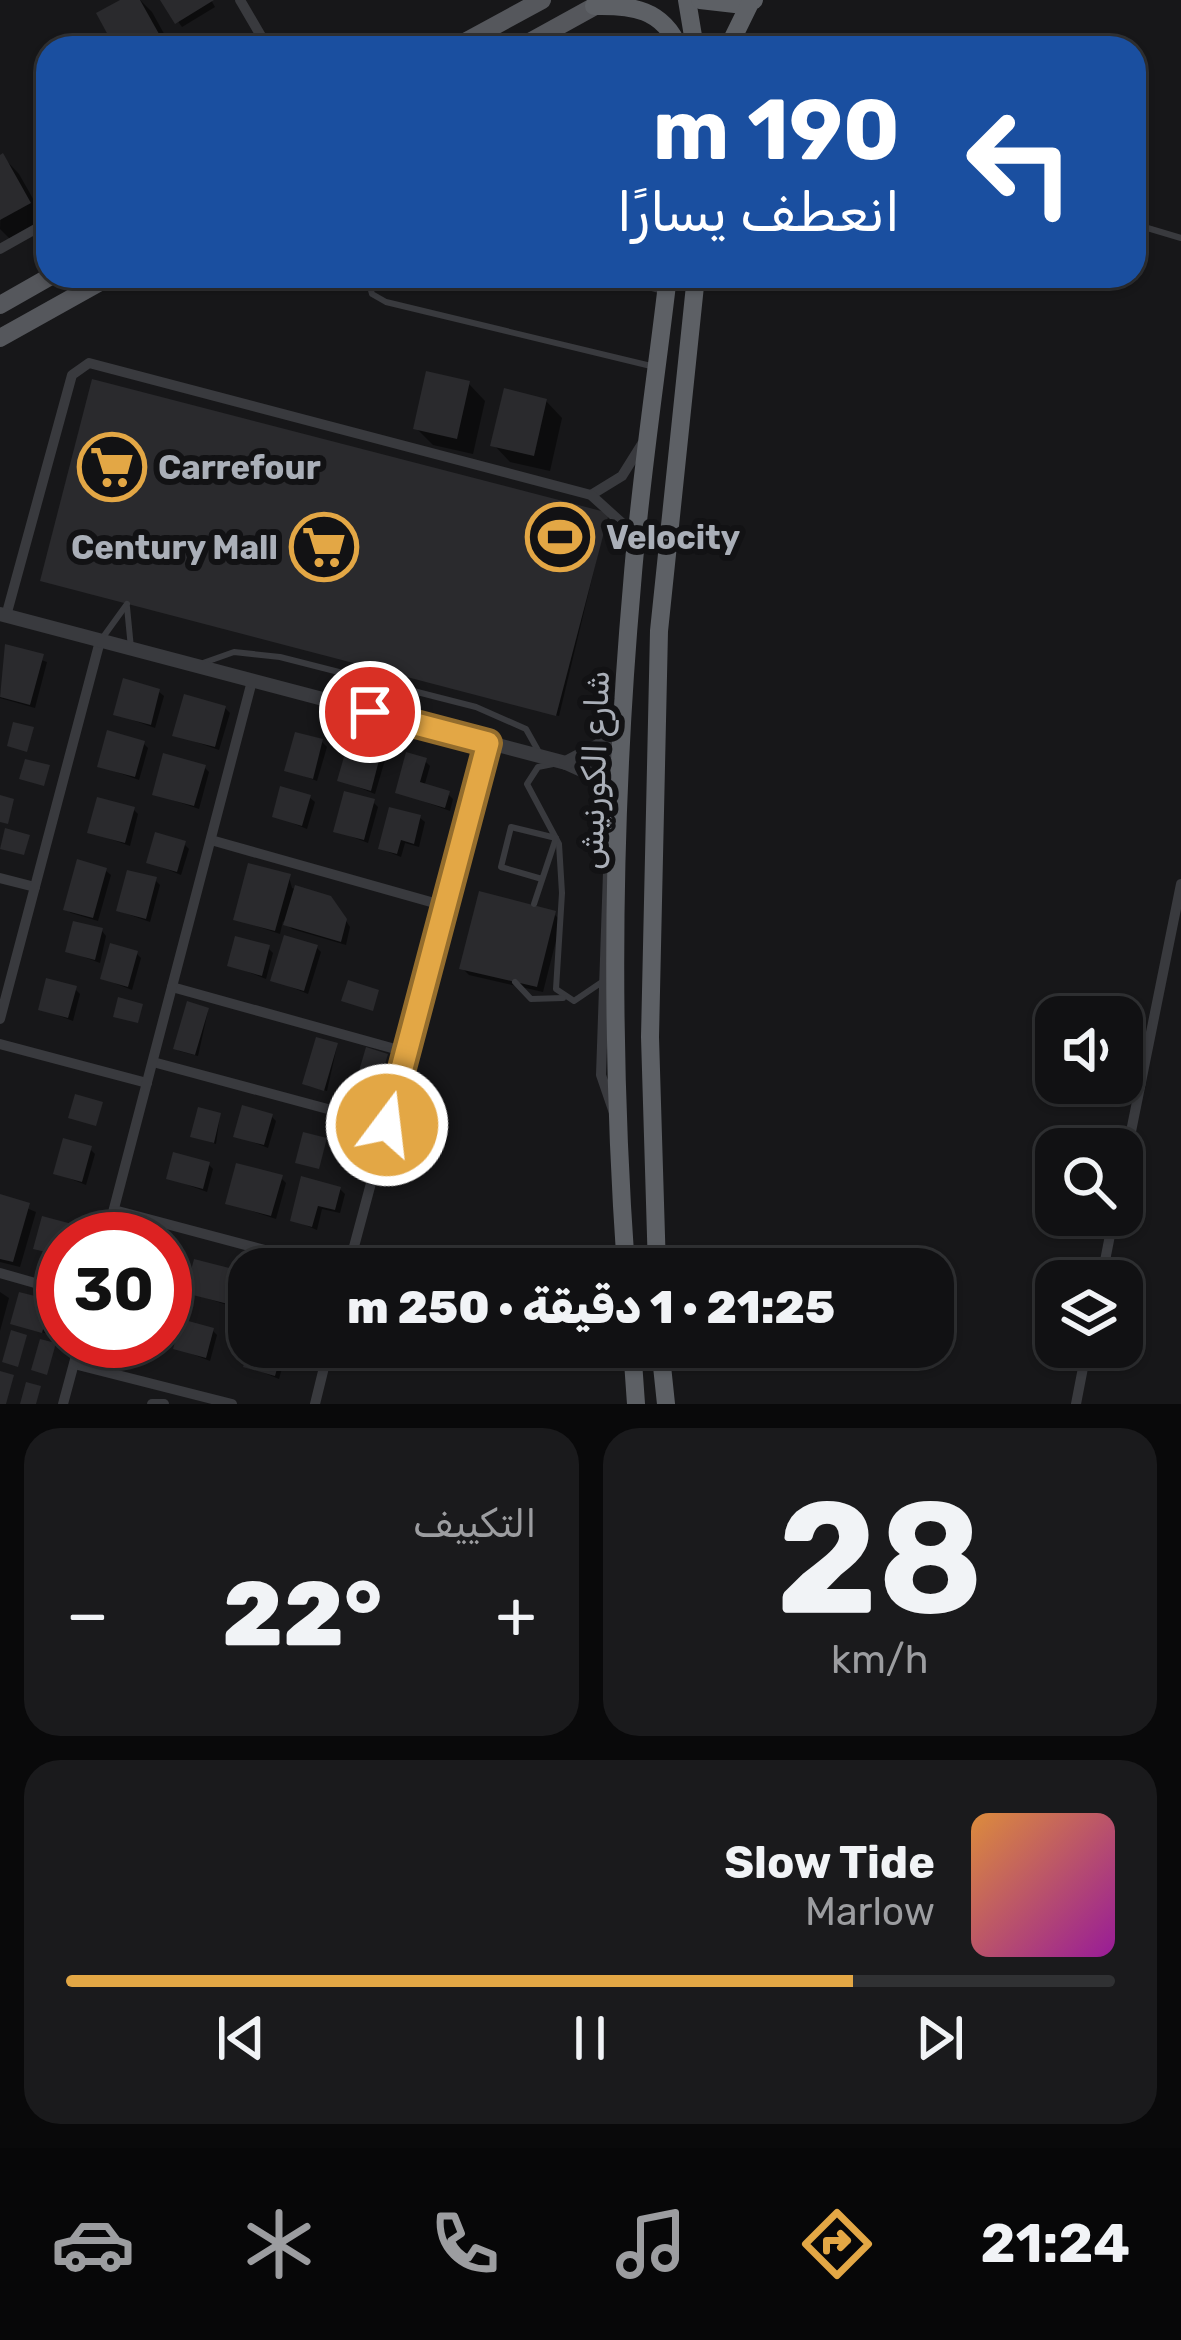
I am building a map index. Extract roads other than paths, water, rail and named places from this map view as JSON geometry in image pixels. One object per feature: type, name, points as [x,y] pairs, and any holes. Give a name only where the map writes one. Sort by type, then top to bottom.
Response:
[{"type":"highway","points":[[687,0],[692,36]]},
{"type":"highway","points":[[700,0],[753,0],[734,36]]},
{"type":"highway","points":[[600,3],[652,14],[669,36]]},
{"type":"highway","name":"شارع الكورنيش","points":[[625,1248],[616,1117],[631,587],[667,288]]},
{"type":"highway","name":"شارع الكورنيش","points":[[656,1248],[650,1037],[652,816],[664,579],[695,288]]},
{"type":"highway","points":[[633,1368],[636,1404]]},
{"type":"highway","points":[[662,1368],[666,1404]]},
{"type":"main road","points":[[476,36],[542,0]]},
{"type":"main road","points":[[541,36],[600,3]]},
{"type":"main road","points":[[0,305],[36,285]]},
{"type":"main road","points":[[0,338],[90,288]]},
{"type":"street","points":[[240,0],[261,36]]},
{"type":"street","points":[[0,249],[36,229]]},
{"type":"street","points":[[609,791],[598,778],[542,757],[3,615],[72,375],[89,363],[538,488],[591,495],[622,518],[637,538]]},
{"type":"street","points":[[591,495],[622,476],[649,431]]},
{"type":"street","points":[[616,1117],[602,1092],[602,982],[613,727],[631,587]]},
{"type":"street","points":[[0,1018],[100,641]]},
{"type":"street","points":[[253,681],[114,1210],[257,1248]]},
{"type":"street","points":[[566,764],[600,745],[613,727]]},
{"type":"street","points":[[354,1248],[488,743]]},
{"type":"street","points":[[211,840],[445,906]]},
{"type":"street","points":[[0,878],[35,887]]},
{"type":"street","points":[[1132,1128],[1181,884]]},
{"type":"street","points":[[172,987],[406,1052]]},
{"type":"street","points":[[0,1044],[147,1083]]},
{"type":"street","points":[[153,1062],[387,1125]]},
{"type":"street","points":[[0,1274],[36,1284]]},
{"type":"street","points":[[63,1404],[73,1368]]},
{"type":"street","points":[[90,1368],[232,1404]]},
{"type":"street","points":[[315,1404],[324,1368]]},
{"type":"street","points":[[1076,1404],[1084,1368]]},
{"type":"street","points":[[152,1404],[164,1404]]},
{"type":"lane","points":[[1146,228],[1181,238]]},
{"type":"lane","points":[[370,288],[386,302],[657,367]]},
{"type":"lane","points":[[100,641],[127,604],[131,649]]},
{"type":"lane","points":[[195,666],[234,652],[280,657],[476,707],[526,729],[542,757]]},
{"type":"lane","points":[[563,998],[555,978],[562,893],[556,838],[527,784],[538,767],[566,764]]},
{"type":"lane","points":[[542,879],[501,867],[508,830],[516,827],[556,838]]},
{"type":"lane","points":[[534,904],[556,838]]},
{"type":"lane","points":[[514,982],[531,1000],[585,998],[602,982]]},
{"type":"place","name":"Carrefour","points":[[112,467]]},
{"type":"place","name":"Velocity","points":[[560,537]]},
{"type":"place","name":"Century Mall","points":[[324,547]]}]
